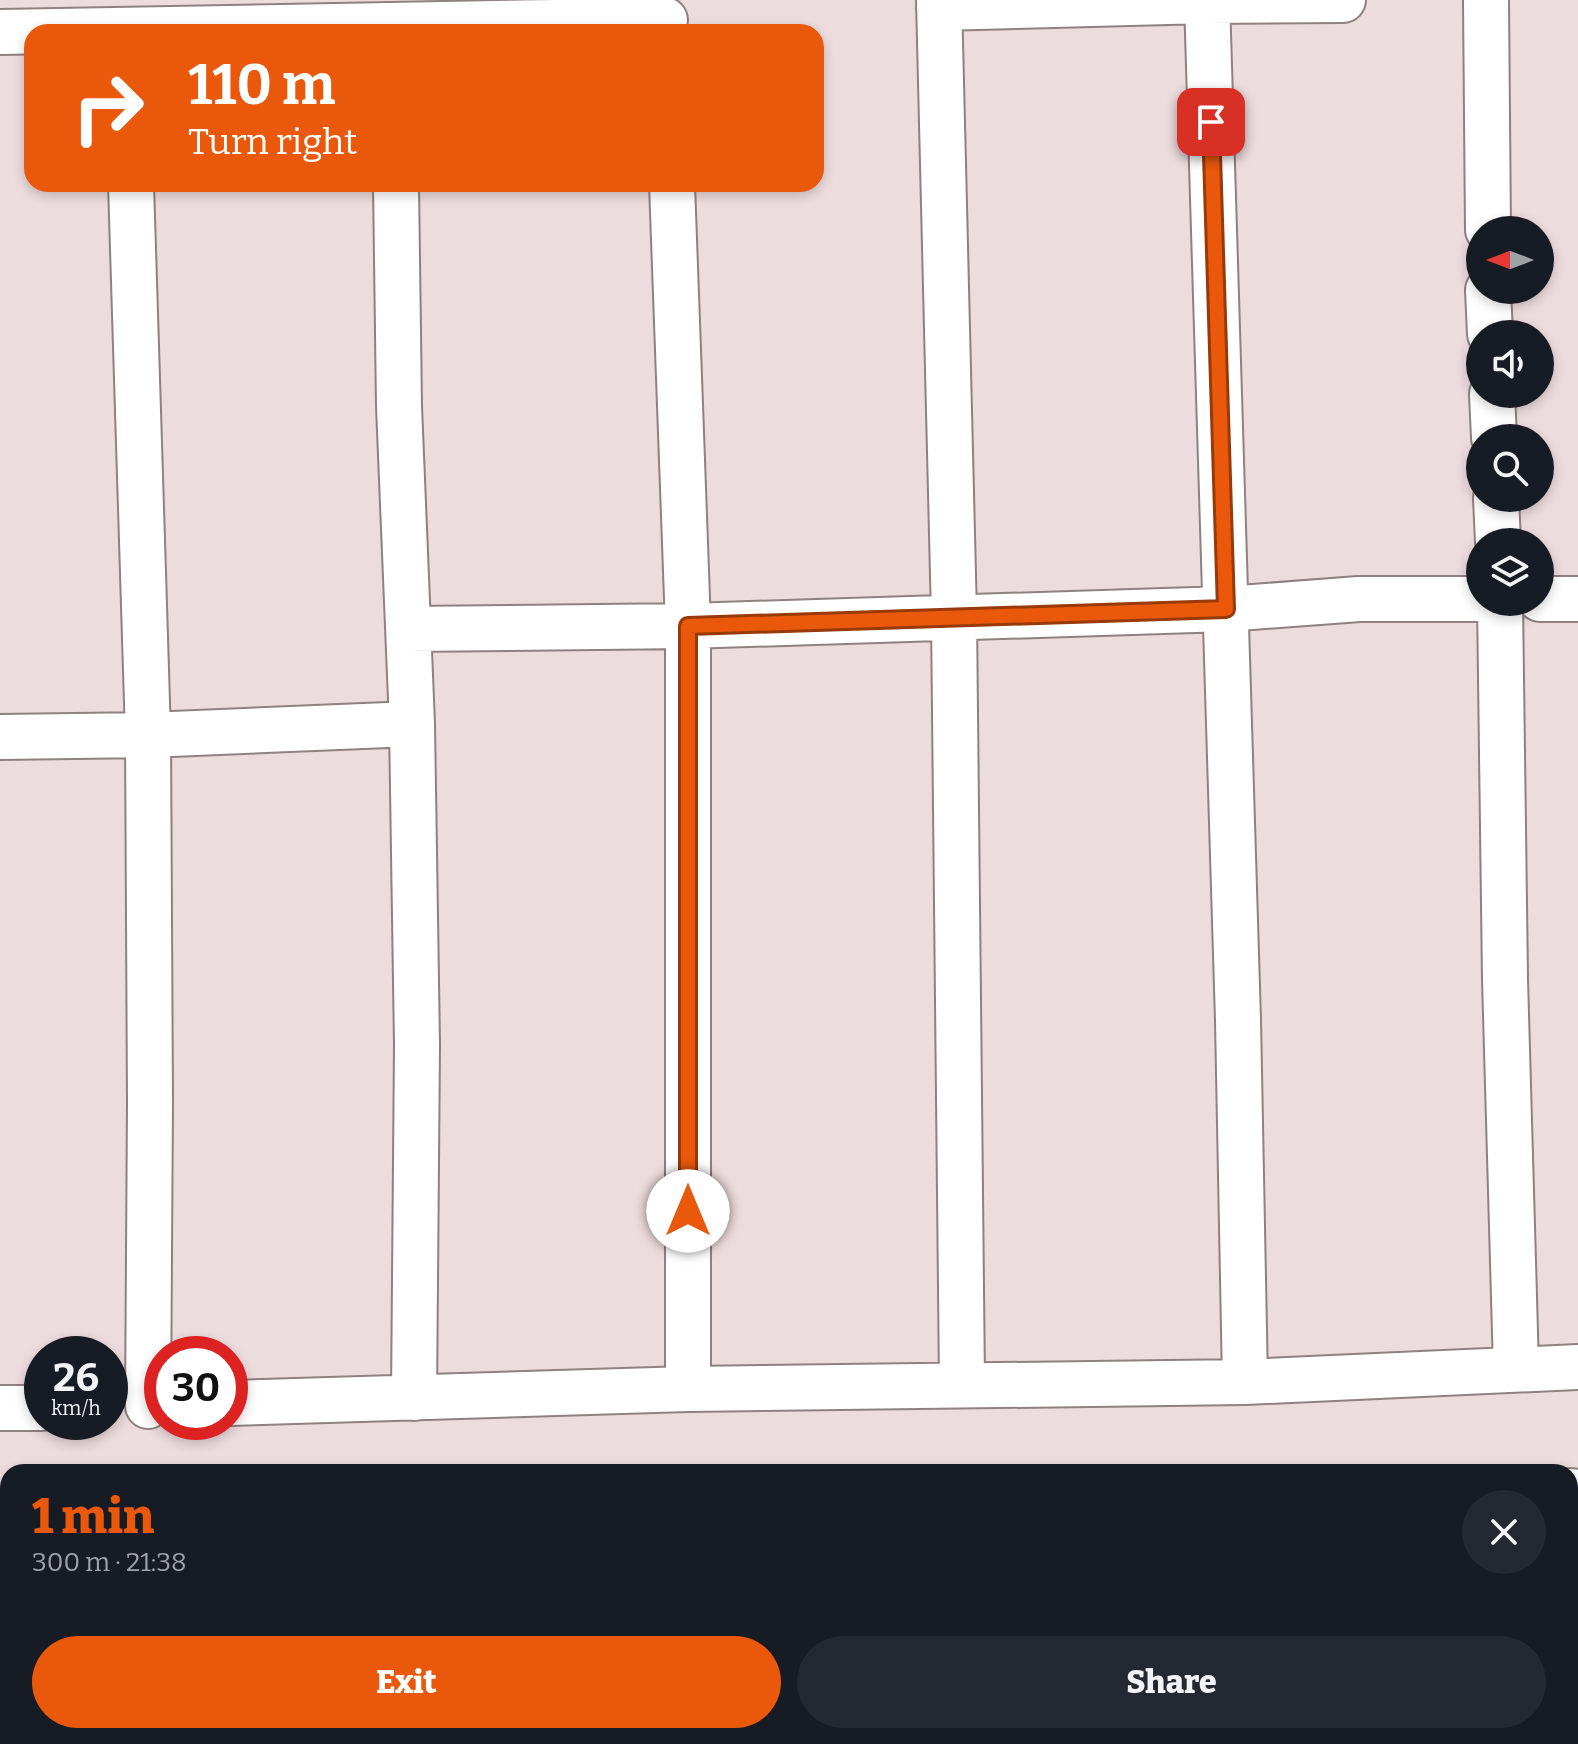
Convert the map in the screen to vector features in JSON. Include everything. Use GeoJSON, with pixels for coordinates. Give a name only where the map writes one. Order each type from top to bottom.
{"type":"FeatureCollection","features":[{"type":"Feature","properties":{"kind":"street"},"geometry":{"type":"LineString","coordinates":[[1207,0],[1238,1020],[1245,1382]]}},
{"type":"Feature","properties":{"kind":"street"},"geometry":{"type":"LineString","coordinates":[[962,1384],[954,616],[939,4],[1343,0]]}},
{"type":"Feature","properties":{"kind":"street"},"geometry":{"type":"LineString","coordinates":[[1486,0],[1488,216]]}},
{"type":"Feature","properties":{"kind":"street"},"geometry":{"type":"LineString","coordinates":[[92,24],[126,21],[532,21],[665,17]]}},
{"type":"Feature","properties":{"kind":"street"},"geometry":{"type":"LineString","coordinates":[[0,32],[24,30]]}},
{"type":"Feature","properties":{"kind":"street"},"geometry":{"type":"LineString","coordinates":[[131,192],[148,735],[150,1119],[140,1406]]}},
{"type":"Feature","properties":{"kind":"street"},"geometry":{"type":"LineString","coordinates":[[396,192],[399,406],[412,724],[417,1045],[414,1398]]}},
{"type":"Feature","properties":{"kind":"street"},"geometry":{"type":"LineString","coordinates":[[672,192],[688,626],[688,1389]]}},
{"type":"Feature","properties":{"kind":"street"},"geometry":{"type":"LineString","coordinates":[[409,629],[688,626],[1226,609],[1359,599],[1466,599]]}},
{"type":"Feature","properties":{"kind":"street"},"geometry":{"type":"LineString","coordinates":[[1554,599],[1578,599]]}},
{"type":"Feature","properties":{"kind":"street"},"geometry":{"type":"LineString","coordinates":[[1500,616],[1505,979],[1516,1368]]}},
{"type":"Feature","properties":{"kind":"street"},"geometry":{"type":"LineString","coordinates":[[0,737],[148,735],[412,724]]}},
{"type":"Feature","properties":{"kind":"street"},"geometry":{"type":"LineString","coordinates":[[248,1403],[688,1389],[1245,1382],[1578,1367]]}},
{"type":"Feature","properties":{"kind":"street"},"geometry":{"type":"LineString","coordinates":[[0,1408],[24,1408]]}},
{"type":"Feature","properties":{"kind":"route"},"geometry":{"type":"LineString","coordinates":[[688,1211],[688,626],[1226,609],[1211,122]]}}]}
